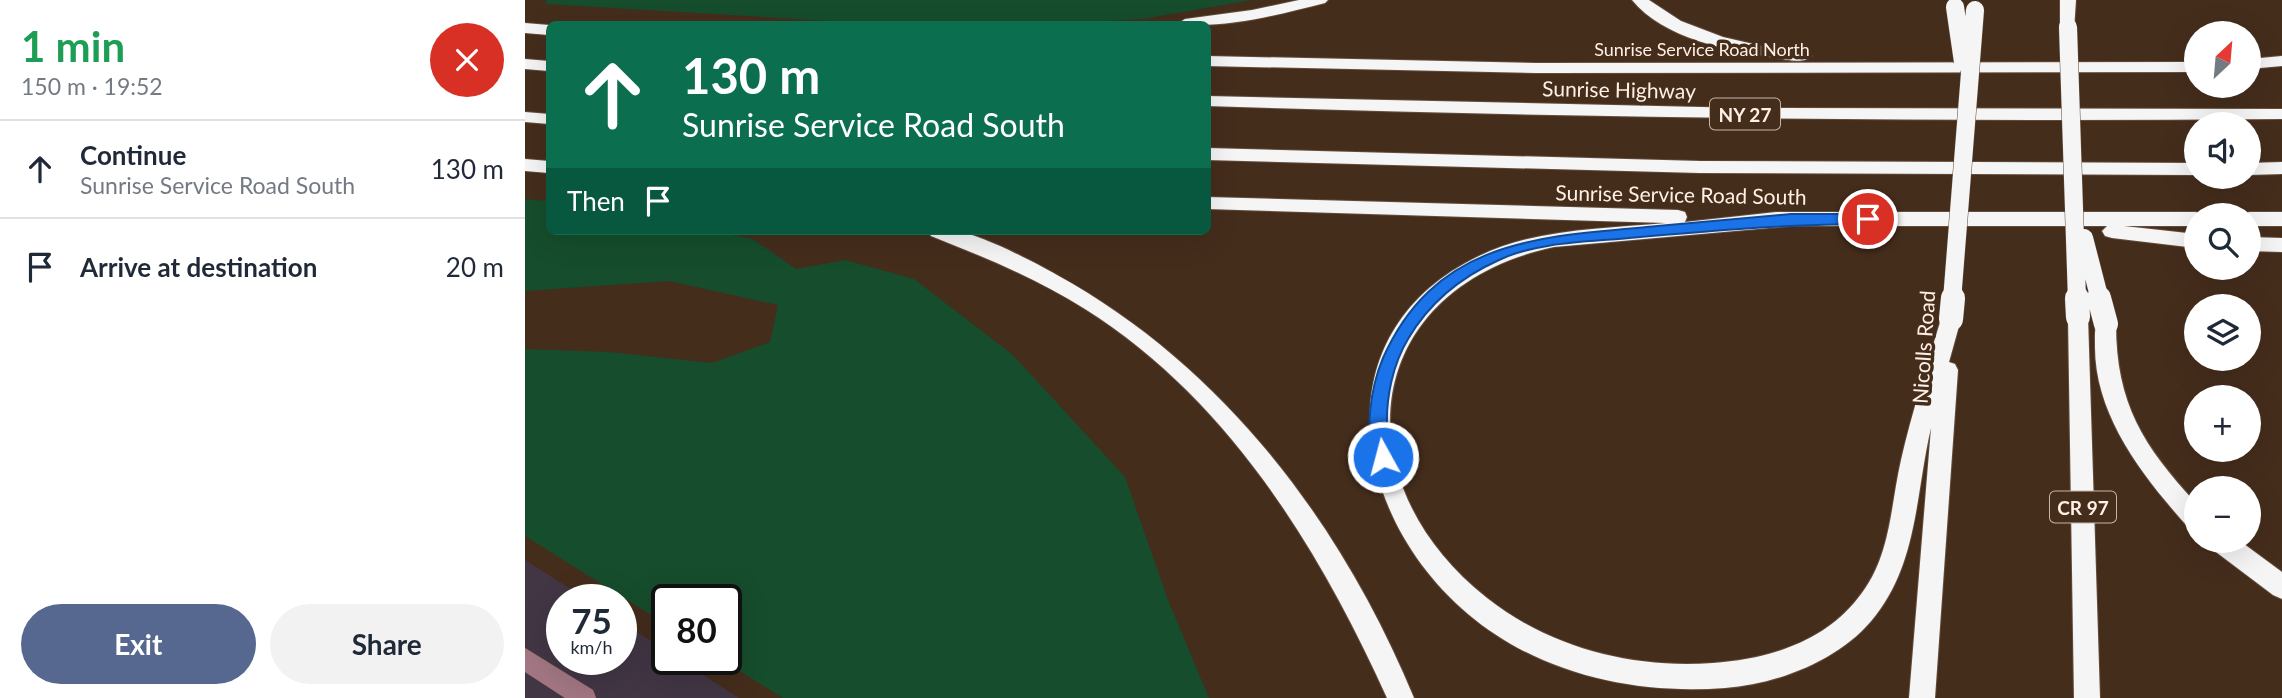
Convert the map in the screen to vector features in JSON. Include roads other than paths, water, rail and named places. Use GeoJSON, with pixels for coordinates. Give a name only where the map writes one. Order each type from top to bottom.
{"type":"FeatureCollection","features":[{"type":"Feature","properties":{"kind":"highway"},"geometry":{"type":"LineString","coordinates":[[1207,21],[1252,15],[1320,0]]}},
{"type":"Feature","properties":{"kind":"highway"},"geometry":{"type":"LineString","coordinates":[[1640,0],[1662,16],[1695,32],[1757,51],[1991,68]]}},
{"type":"Feature","properties":{"kind":"highway","name":"CR 97"},"geometry":{"type":"LineString","coordinates":[[2068,0],[2087,698]]}},
{"type":"Feature","properties":{"kind":"highway"},"geometry":{"type":"LineString","coordinates":[[1955,3],[1969,88]]}},
{"type":"Feature","properties":{"kind":"highway","name":"Nicolls Road"},"geometry":{"type":"LineString","coordinates":[[1922,698],[1976,5]]}},
{"type":"Feature","properties":{"kind":"highway"},"geometry":{"type":"LineString","coordinates":[[525,28],[546,30]]}},
{"type":"Feature","properties":{"kind":"highway","name":"Sunrise Service Road North"},"geometry":{"type":"LineString","coordinates":[[1211,61],[1536,68],[2184,67]]}},
{"type":"Feature","properties":{"kind":"highway"},"geometry":{"type":"LineString","coordinates":[[525,64],[546,66]]}},
{"type":"Feature","properties":{"kind":"highway"},"geometry":{"type":"LineString","coordinates":[[2261,65],[2282,64]]}},
{"type":"Feature","properties":{"kind":"highway","name":"Sunrise Highway"},"geometry":{"type":"LineString","coordinates":[[1211,101],[1677,113],[2054,116],[2282,114]]}},
{"type":"Feature","properties":{"kind":"highway"},"geometry":{"type":"LineString","coordinates":[[525,117],[546,119]]}},
{"type":"Feature","properties":{"kind":"highway"},"geometry":{"type":"LineString","coordinates":[[1211,154],[1700,167],[2184,169]]}},
{"type":"Feature","properties":{"kind":"highway"},"geometry":{"type":"LineString","coordinates":[[525,165],[546,167]]}},
{"type":"Feature","properties":{"kind":"highway"},"geometry":{"type":"LineString","coordinates":[[2261,169],[2282,169]]}},
{"type":"Feature","properties":{"kind":"highway","name":"Sunrise Service Road South"},"geometry":{"type":"LineString","coordinates":[[1211,203],[1791,219],[2184,219]]}},
{"type":"Feature","properties":{"kind":"highway"},"geometry":{"type":"LineString","coordinates":[[2075,205],[2106,324],[2108,377],[2122,414],[2148,463],[2184,505]]}},
{"type":"Feature","properties":{"kind":"highway"},"geometry":{"type":"LineString","coordinates":[[1791,219],[1554,240],[1525,246],[1495,255],[1466,270],[1440,288],[1418,312],[1400,338],[1388,366],[1380,397],[1379,426],[1383,457],[1406,523],[1428,557],[1455,587],[1488,616],[1530,643],[1569,661],[1620,674],[1683,680],[1727,677],[1768,669],[1809,653],[1841,632],[1865,610],[1896,557],[1912,462],[1951,319]]}},
{"type":"Feature","properties":{"kind":"highway"},"geometry":{"type":"LineString","coordinates":[[2261,219],[2282,219]]}},
{"type":"Feature","properties":{"kind":"highway"},"geometry":{"type":"LineString","coordinates":[[2023,220],[2184,240]]}},
{"type":"Feature","properties":{"kind":"highway"},"geometry":{"type":"LineString","coordinates":[[949,235],[1010,258],[1106,313],[1195,385],[1237,427],[1278,476],[1313,530],[1353,597],[1401,698]]}},
{"type":"Feature","properties":{"kind":"highway"},"geometry":{"type":"LineString","coordinates":[[2261,244],[2282,245]]}},
{"type":"Feature","properties":{"kind":"highway"},"geometry":{"type":"LineString","coordinates":[[2237,553],[2282,587]]}},
{"type":"Feature","properties":{"kind":"lane"},"geometry":{"type":"LineString","coordinates":[[525,659],[585,698]]}}]}
